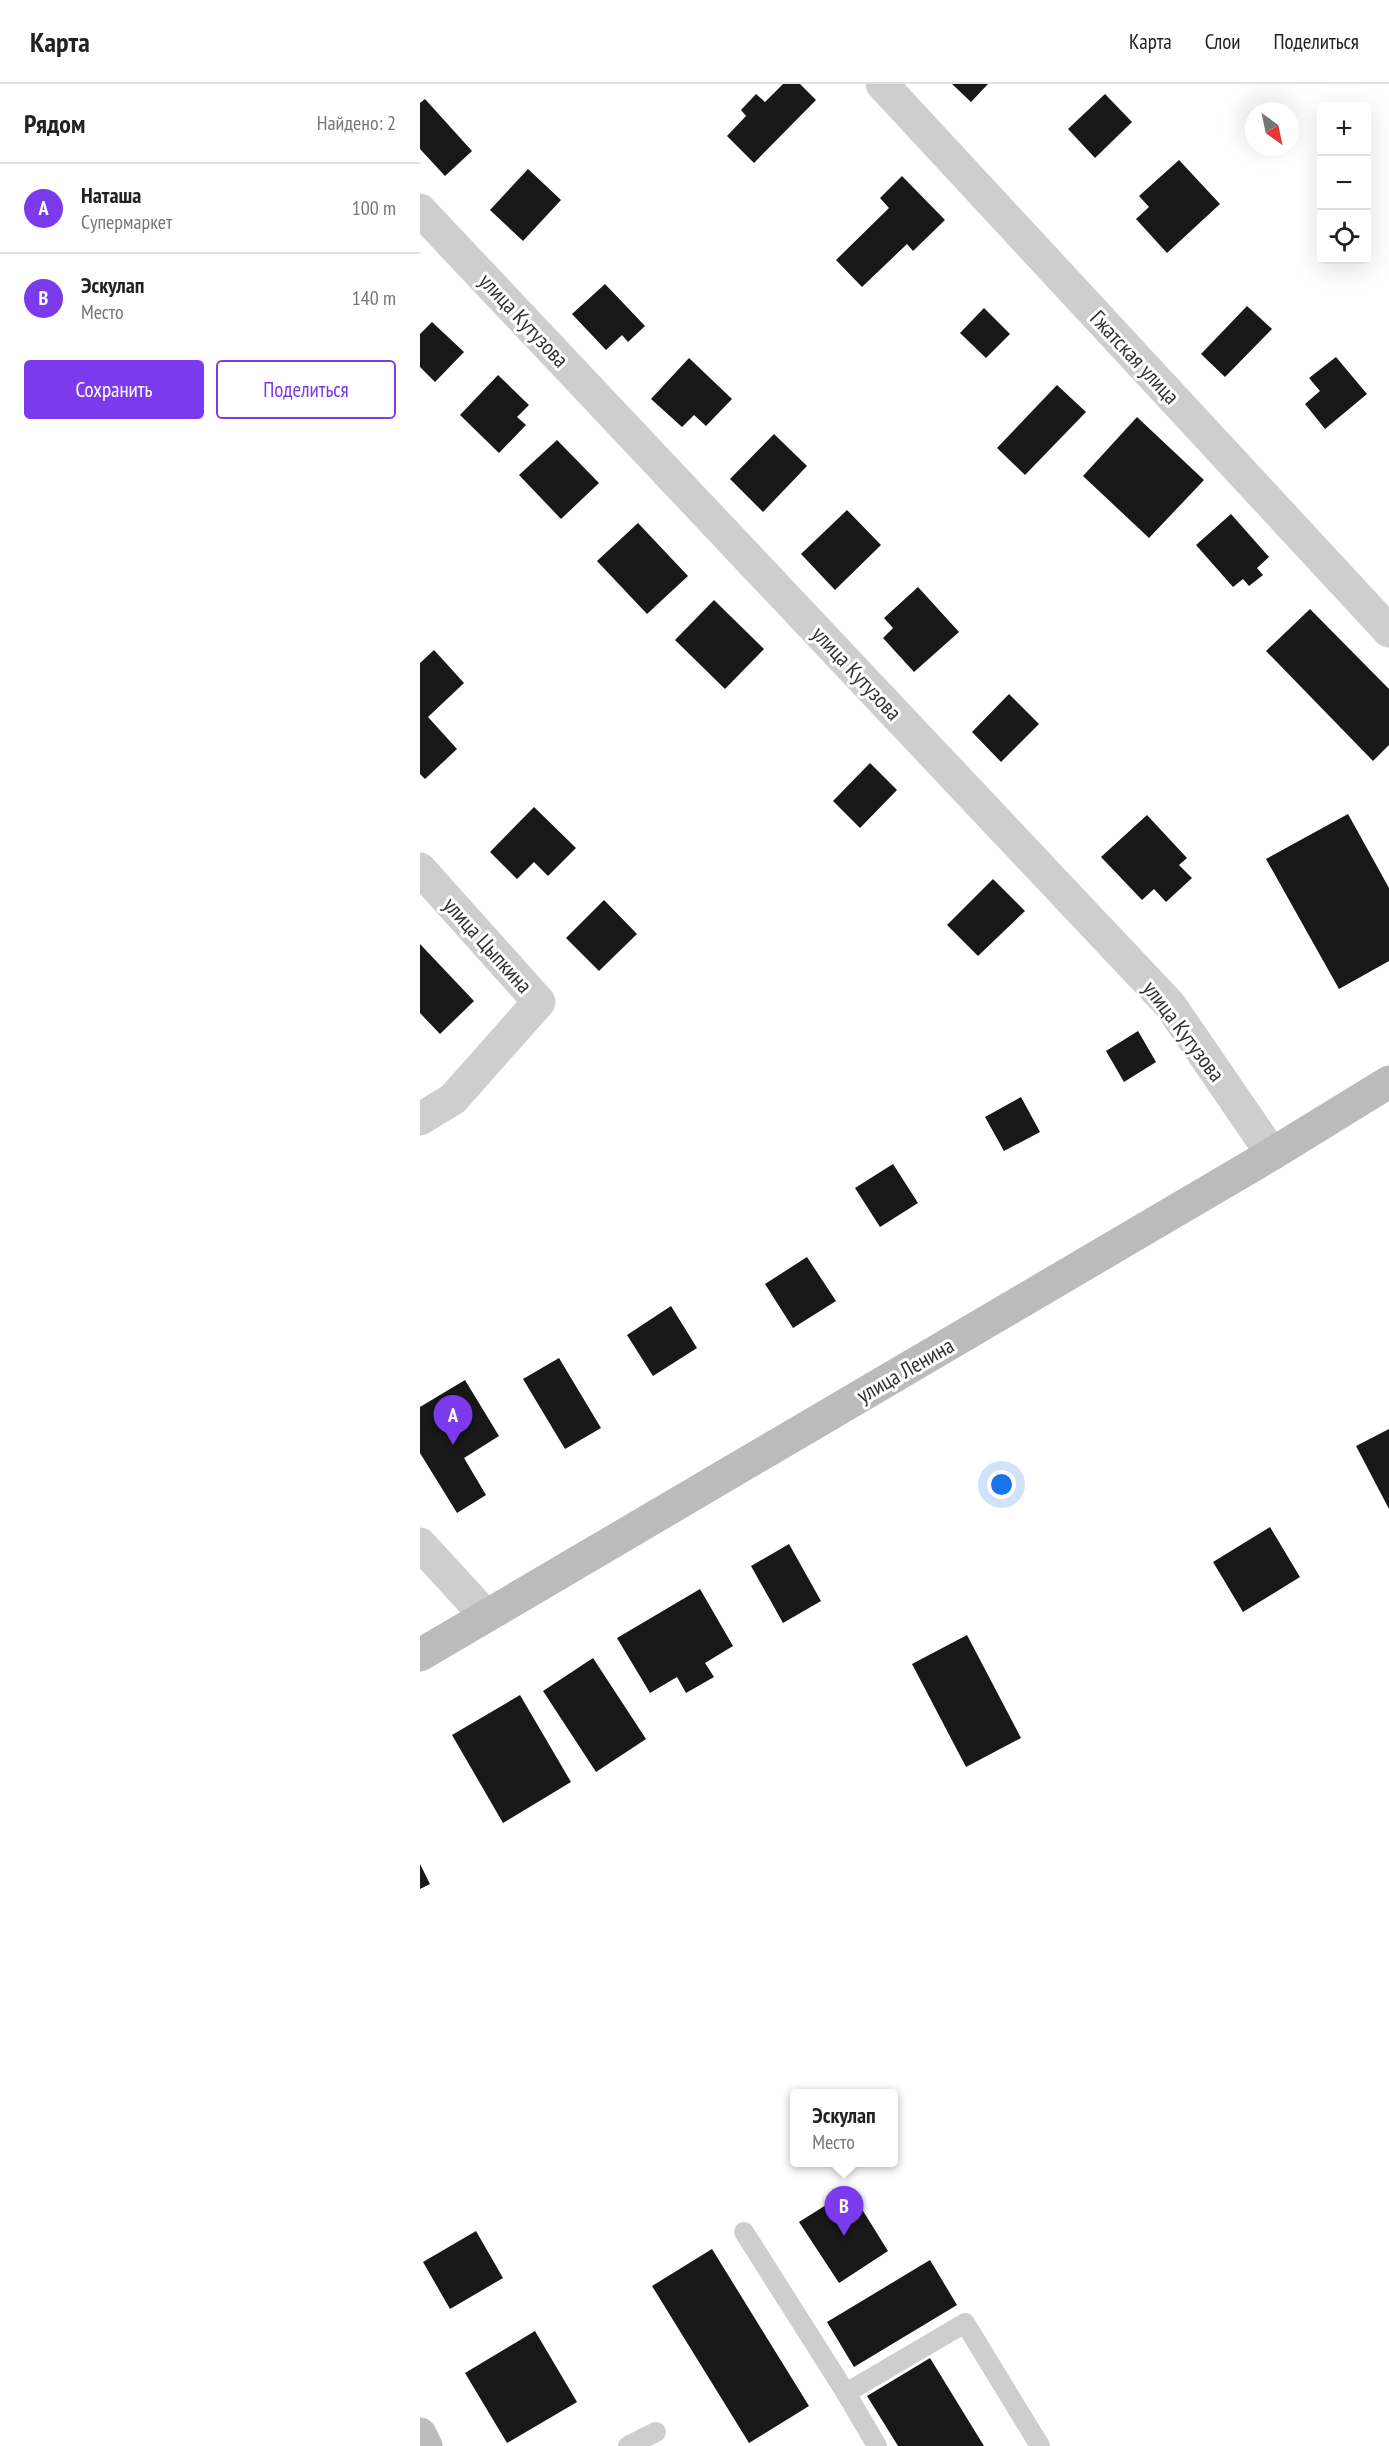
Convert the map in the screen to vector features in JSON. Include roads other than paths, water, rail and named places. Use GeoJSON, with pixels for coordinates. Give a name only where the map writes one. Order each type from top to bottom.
{"type":"FeatureCollection","features":[{"type":"Feature","properties":{"kind":"main road","name":"улица Ленина"},"geometry":{"type":"LineString","coordinates":[[420,1655],[1272,1154],[1389,1082]]}},
{"type":"Feature","properties":{"kind":"main road"},"geometry":{"type":"LineString","coordinates":[[420,2434],[426,2446]]}},
{"type":"Feature","properties":{"kind":"street","name":"Гжатская улица"},"geometry":{"type":"LineString","coordinates":[[882,84],[1389,631]]}},
{"type":"Feature","properties":{"kind":"street","name":"улица Кутузова"},"geometry":{"type":"LineString","coordinates":[[420,210],[1170,1005],[1272,1154]]}},
{"type":"Feature","properties":{"kind":"street","name":"улица Цыпкина"},"geometry":{"type":"LineString","coordinates":[[420,869],[539,1002],[453,1099],[420,1119]]}},
{"type":"Feature","properties":{"kind":"street"},"geometry":{"type":"LineString","coordinates":[[420,1544],[486,1616]]}},
{"type":"Feature","properties":{"kind":"lane"},"geometry":{"type":"LineString","coordinates":[[744,2232],[877,2446]]}},
{"type":"Feature","properties":{"kind":"lane"},"geometry":{"type":"LineString","coordinates":[[846,2393],[965,2323],[1040,2446]]}},
{"type":"Feature","properties":{"kind":"lane"},"geometry":{"type":"LineString","coordinates":[[628,2446],[656,2432]]}},
{"type":"Feature","properties":{"kind":"place","name":"Наташа"},"geometry":{"type":"Point","coordinates":[453,1445]}},
{"type":"Feature","properties":{"kind":"place","name":"Эскулап"},"geometry":{"type":"Point","coordinates":[844,2236]}}]}
